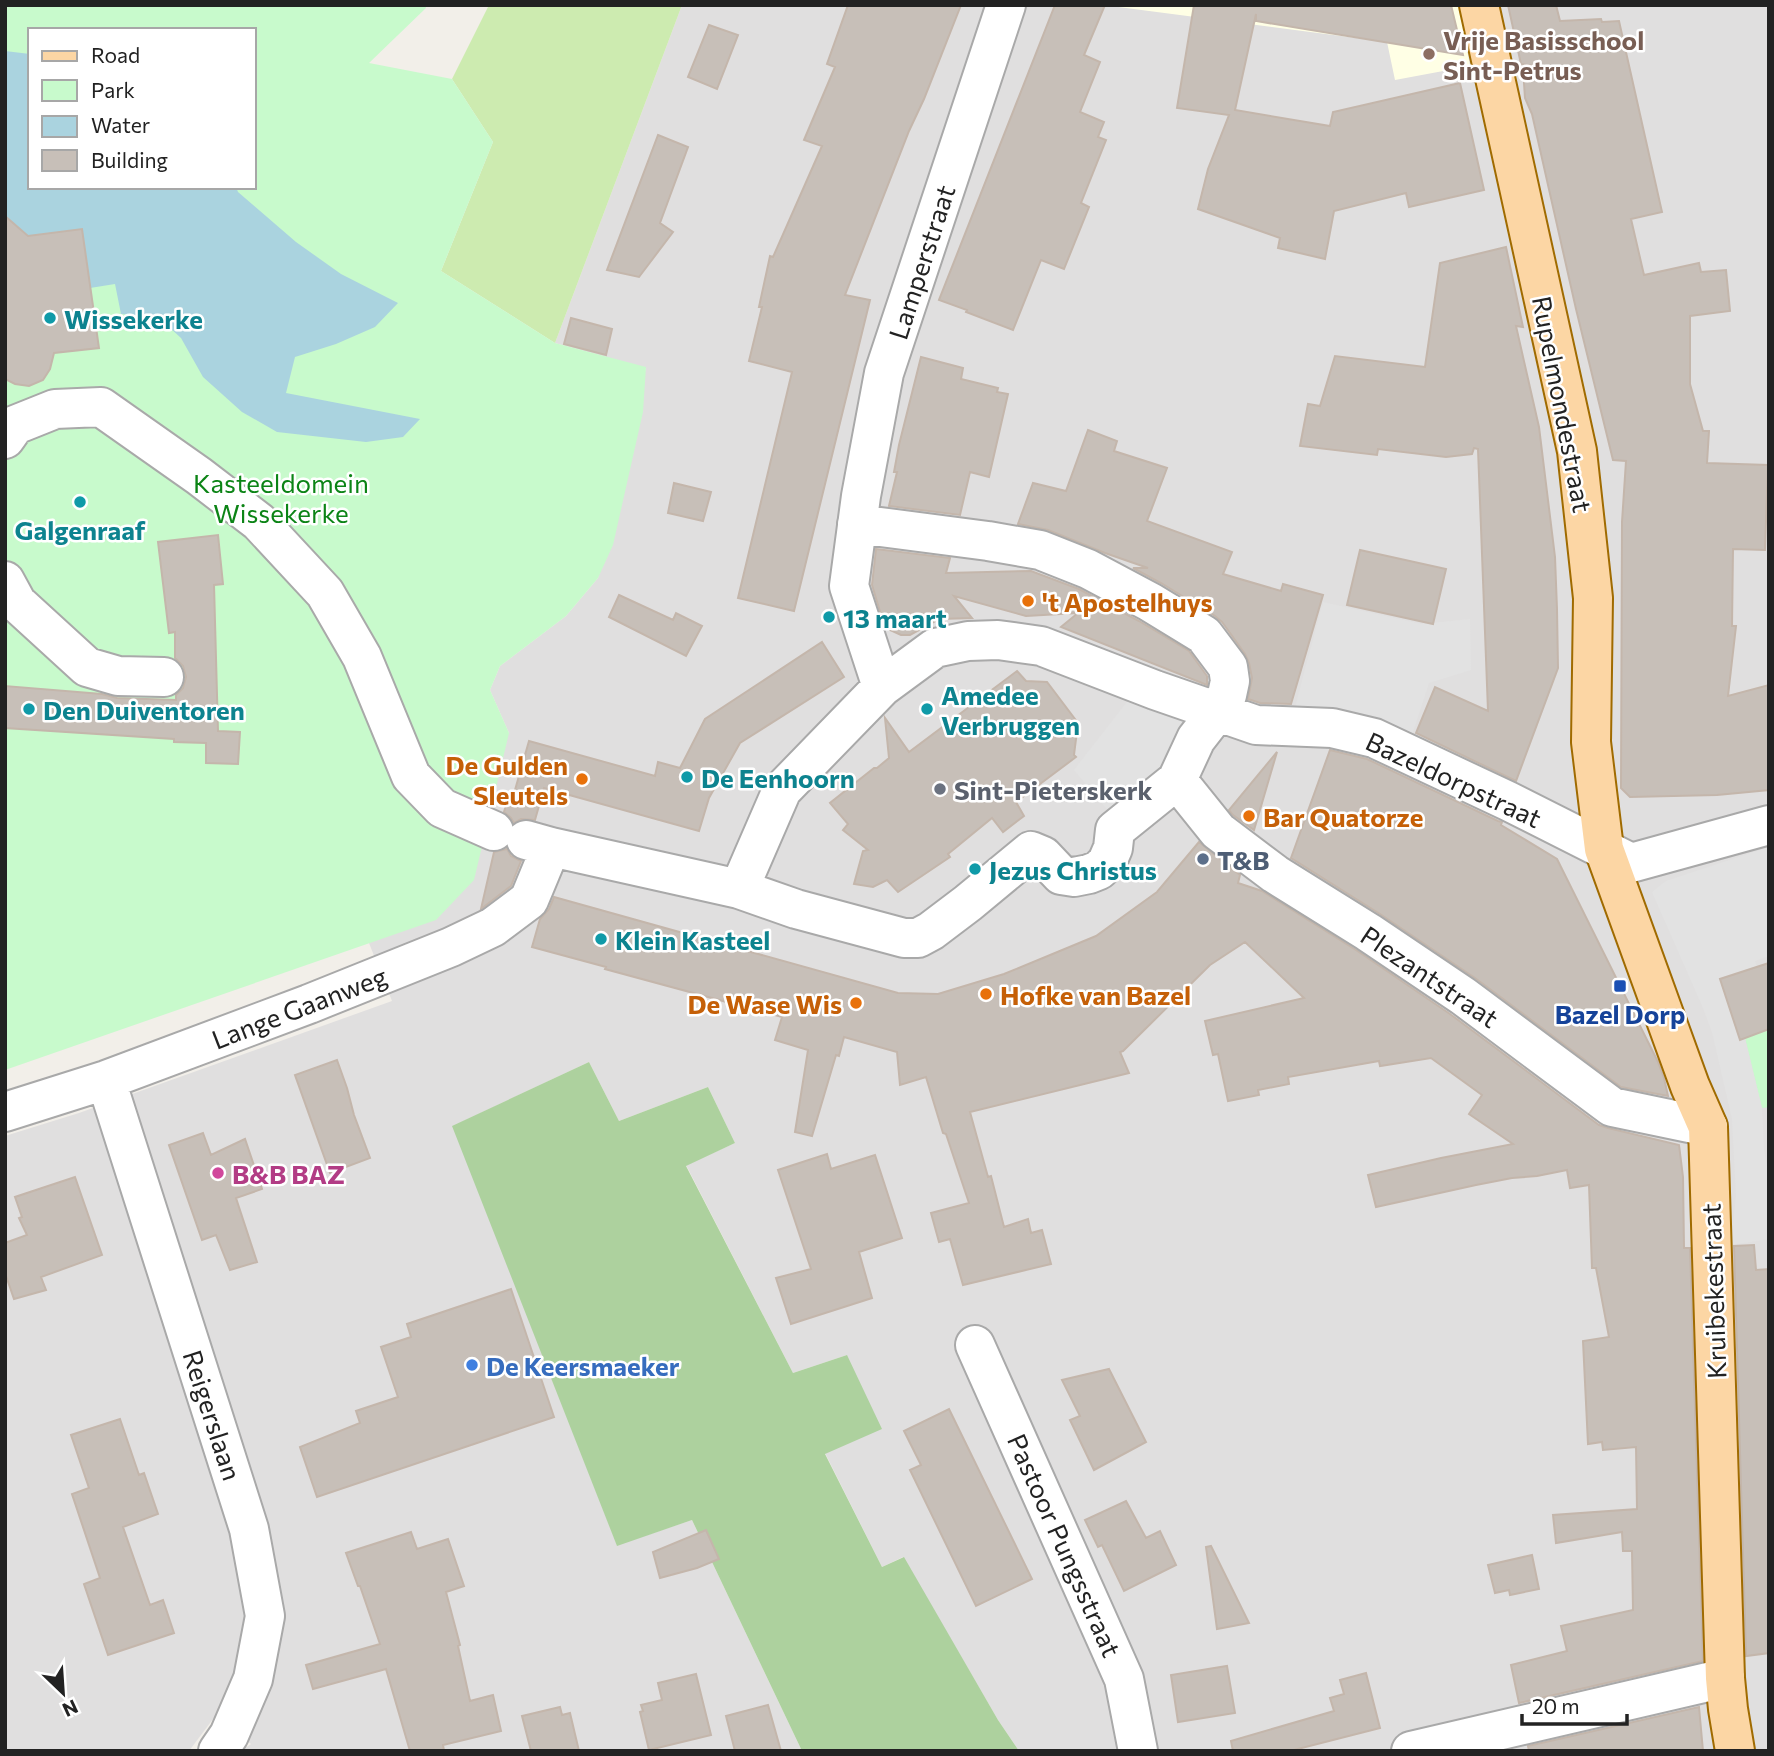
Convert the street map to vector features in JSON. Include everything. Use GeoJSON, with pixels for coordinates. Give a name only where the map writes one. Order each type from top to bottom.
{"type":"FeatureCollection","features":[{"type":"Feature","properties":{"kind":"main road","name":"Rupelmondestraat"},"geometry":{"type":"LineString","coordinates":[[1479,5],[1577,451],[1593,598],[1591,742],[1604,849]]}},
{"type":"Feature","properties":{"kind":"main road","name":"Kruibekestraat"},"geometry":{"type":"LineString","coordinates":[[1604,849],[1690,1086],[1708,1127],[1725,1678],[1735,1751]]}},
{"type":"Feature","properties":{"kind":"street","name":"Lamperstraat"},"geometry":{"type":"LineString","coordinates":[[882,687],[849,586],[857,524],[884,373],[1006,5]]}},
{"type":"Feature","properties":{"kind":"street"},"geometry":{"type":"LineString","coordinates":[[5,439],[15,425],[55,409],[101,407],[259,522],[325,593],[362,657],[411,776],[442,808],[524,839],[738,889],[796,909],[904,938],[918,937],[931,931],[1031,851],[1043,856],[1061,875],[1074,877],[1099,870],[1107,862],[1113,848],[1115,830],[1177,780],[1196,739],[1227,695],[1230,681],[1228,667],[1203,635],[1150,602],[1088,569],[1040,550],[857,524]]}},
{"type":"Feature","properties":{"kind":"street"},"geometry":{"type":"LineString","coordinates":[[5,581],[17,603],[87,667],[118,676],[164,677]]}},
{"type":"Feature","properties":{"kind":"street","name":"Bazeldorpstraat"},"geometry":{"type":"LineString","coordinates":[[738,889],[782,790],[882,687],[935,648],[968,641],[998,640],[1041,646],[1256,725],[1332,728],[1374,738],[1631,863],[1769,825]]}},
{"type":"Feature","properties":{"kind":"street","name":"Plezantstraat"},"geometry":{"type":"LineString","coordinates":[[1177,780],[1217,831],[1275,874],[1463,996],[1612,1107],[1708,1127]]}},
{"type":"Feature","properties":{"kind":"street","name":"Lange Gaanweg"},"geometry":{"type":"LineString","coordinates":[[5,1112],[106,1080],[309,1004],[451,947],[493,927],[529,900],[524,839]]}},
{"type":"Feature","properties":{"kind":"street","name":"Reigerslaan"},"geometry":{"type":"LineString","coordinates":[[106,1080],[249,1529],[265,1616],[253,1679],[229,1735],[218,1751]]}},
{"type":"Feature","properties":{"kind":"street","name":"Pastoor Pungsstraat"},"geometry":{"type":"LineString","coordinates":[[975,1345],[1124,1679],[1138,1751]]}},
{"type":"Feature","properties":{"kind":"street"},"geometry":{"type":"LineString","coordinates":[[1411,1751],[1725,1678]]}},
{"type":"Feature","properties":{"kind":"shaded area"},"geometry":{"type":"Polygon","coordinates":[[[682,5],[1769,5],[1769,1751],[1019,1751],[998,1720],[903,1557],[882,1567],[825,1453],[847,1355],[793,1373],[686,1165],[735,1143],[708,1087],[619,1121],[589,1062],[453,1126],[617,1545],[692,1520],[802,1751],[241,1751],[251,1744],[216,1715],[189,1751],[5,1751],[5,1136],[79,1113],[392,1001],[369,943],[509,733],[490,690],[500,666],[566,616],[598,578],[646,368],[555,343],[682,5]]]}},
{"type":"Feature","properties":{"kind":"shaded area","name":"Vrije Basisschool Sint-Petrus"},"geometry":{"type":"Polygon","coordinates":[[[1103,5],[1459,5],[1470,66],[1395,80],[1387,42],[1103,5]]]}},
{"type":"Feature","properties":{"kind":"shaded area"},"geometry":{"type":"Polygon","coordinates":[[[1323,602],[1422,624],[1470,619],[1471,670],[1429,683],[1412,735],[1294,711],[1323,602]]]}},
{"type":"Feature","properties":{"kind":"shaded area"},"geometry":{"type":"Polygon","coordinates":[[[1130,698],[1192,722],[1142,792],[1110,813],[1074,770],[1130,698]]]}},
{"type":"Feature","properties":{"kind":"shaded area"},"geometry":{"type":"Polygon","coordinates":[[[1769,847],[1769,932],[1766,934],[1769,956],[1755,961],[1757,967],[1720,980],[1739,1039],[1745,1038],[1762,1108],[1769,1179],[1769,1239],[1731,1245],[1736,1195],[1732,1119],[1712,1032],[1652,892],[1666,881],[1769,847]]]}},
{"type":"Feature","properties":{"kind":"green space","name":"Kasteeldomein Wissekerke"},"geometry":{"type":"Polygon","coordinates":[[[5,5],[425,5],[426,8],[369,63],[452,79],[493,142],[441,271],[555,343],[646,367],[643,412],[613,545],[598,578],[566,616],[500,666],[490,690],[509,733],[474,880],[436,920],[5,1070],[5,5]]]}},
{"type":"Feature","properties":{"kind":"green space"},"geometry":{"type":"Polygon","coordinates":[[[489,5],[682,5],[555,343],[441,271],[493,142],[452,79],[489,5]]]}},
{"type":"Feature","properties":{"kind":"green space"},"geometry":{"type":"Polygon","coordinates":[[[1769,1029],[1769,1107],[1762,1108],[1745,1038],[1769,1029]]]}},
{"type":"Feature","properties":{"kind":"green space"},"geometry":{"type":"Polygon","coordinates":[[[589,1062],[619,1121],[708,1087],[735,1143],[686,1166],[793,1373],[847,1355],[882,1429],[825,1454],[882,1567],[904,1557],[998,1720],[1019,1751],[802,1751],[692,1520],[617,1546],[452,1126],[589,1062]]]}},
{"type":"Feature","properties":{"kind":"water"},"geometry":{"type":"Polygon","coordinates":[[[5,51],[28,54],[28,189],[237,189],[296,242],[341,274],[398,303],[375,327],[336,344],[295,357],[286,393],[420,419],[403,437],[366,442],[277,432],[242,412],[203,377],[181,338],[158,317],[121,314],[115,284],[90,288],[82,230],[30,236],[30,240],[5,224],[5,51]]]}},
{"type":"Feature","properties":{"kind":"building"},"geometry":{"type":"Polygon","coordinates":[[[848,5],[961,5],[845,295],[870,300],[794,611],[738,598],[792,372],[749,361],[762,307],[759,307],[770,256],[773,257],[822,146],[804,140],[835,67],[827,64],[848,5]]]}},
{"type":"Feature","properties":{"kind":"building"},"geometry":{"type":"Polygon","coordinates":[[[1055,5],[1105,5],[1084,55],[1100,62],[1080,112],[1104,122],[1098,137],[1106,140],[1081,203],[1089,207],[1064,269],[1041,260],[1013,330],[939,300],[1055,5]]]}},
{"type":"Feature","properties":{"kind":"building"},"geometry":{"type":"Polygon","coordinates":[[[1194,5],[1451,5],[1463,55],[1256,21],[1256,14],[1235,110],[1330,126],[1333,112],[1460,83],[1484,190],[1409,207],[1406,193],[1334,211],[1325,259],[1278,248],[1280,238],[1198,209],[1208,169],[1229,115],[1177,108],[1194,5]]]}},
{"type":"Feature","properties":{"kind":"building"},"geometry":{"type":"Polygon","coordinates":[[[1508,5],[1556,5],[1560,21],[1619,21],[1662,212],[1631,219],[1644,275],[1699,263],[1701,272],[1726,270],[1730,311],[1690,316],[1690,384],[1703,431],[1709,431],[1707,463],[1768,465],[1765,550],[1733,549],[1732,626],[1736,626],[1728,696],[1769,685],[1769,790],[1717,795],[1630,797],[1621,788],[1622,522],[1626,461],[1613,460],[1532,114],[1525,98],[1523,68],[1534,66],[1521,64],[1508,5]]]}},
{"type":"Feature","properties":{"kind":"building"},"geometry":{"type":"Polygon","coordinates":[[[709,25],[738,35],[717,89],[688,77],[709,25]]]}},
{"type":"Feature","properties":{"kind":"building"},"geometry":{"type":"Polygon","coordinates":[[[658,135],[688,147],[660,223],[673,232],[639,277],[607,270],[658,135]]]}},
{"type":"Feature","properties":{"kind":"building","name":"Wissekerke"},"geometry":{"type":"Polygon","coordinates":[[[5,216],[28,236],[82,229],[99,348],[54,353],[50,369],[43,380],[29,386],[5,379],[5,216]]]}},
{"type":"Feature","properties":{"kind":"building"},"geometry":{"type":"Polygon","coordinates":[[[1506,247],[1523,327],[1516,326],[1539,427],[1555,557],[1557,609],[1558,668],[1516,781],[1416,733],[1435,687],[1488,711],[1478,449],[1474,448],[1472,454],[1446,457],[1378,449],[1377,455],[1300,446],[1308,404],[1320,406],[1335,356],[1425,367],[1440,263],[1506,247]]]}},
{"type":"Feature","properties":{"kind":"building"},"geometry":{"type":"Polygon","coordinates":[[[571,318],[612,329],[606,355],[564,344],[571,318]]]}},
{"type":"Feature","properties":{"kind":"building"},"geometry":{"type":"Polygon","coordinates":[[[921,357],[963,368],[961,379],[998,388],[997,392],[1008,394],[989,477],[970,472],[960,515],[889,506],[897,472],[894,472],[899,445],[921,357]]]}},
{"type":"Feature","properties":{"kind":"building"},"geometry":{"type":"Polygon","coordinates":[[[1088,430],[1117,441],[1114,451],[1167,468],[1147,521],[1232,552],[1223,574],[1281,591],[1283,584],[1323,595],[1291,704],[1260,703],[1248,699],[1252,678],[1249,663],[1222,622],[1133,568],[1148,568],[1048,530],[1018,524],[1033,483],[1066,491],[1088,430]]]}},
{"type":"Feature","properties":{"kind":"building"},"geometry":{"type":"Polygon","coordinates":[[[674,483],[711,492],[703,521],[668,513],[674,483]]]}},
{"type":"Feature","properties":{"kind":"building"},"geometry":{"type":"Polygon","coordinates":[[[218,535],[223,584],[214,585],[218,731],[240,732],[238,764],[206,763],[206,743],[5,728],[5,686],[102,694],[117,698],[176,700],[186,677],[183,666],[175,658],[175,632],[169,633],[158,542],[218,535]]]}},
{"type":"Feature","properties":{"kind":"building"},"geometry":{"type":"Polygon","coordinates":[[[876,549],[950,558],[946,573],[1031,571],[1079,589],[1189,651],[1207,676],[1207,685],[1061,627],[1078,613],[1026,616],[954,596],[972,618],[939,619],[910,635],[901,635],[890,630],[881,615],[872,585],[876,549]]]}},
{"type":"Feature","properties":{"kind":"building"},"geometry":{"type":"Polygon","coordinates":[[[1360,550],[1446,569],[1433,624],[1347,605],[1360,550]]]}},
{"type":"Feature","properties":{"kind":"building"},"geometry":{"type":"Polygon","coordinates":[[[619,595],[673,620],[676,613],[702,626],[686,656],[609,617],[619,595]]]}},
{"type":"Feature","properties":{"kind":"building"},"geometry":{"type":"Polygon","coordinates":[[[822,642],[844,677],[740,743],[709,798],[699,831],[544,788],[535,820],[521,819],[514,823],[504,812],[509,796],[513,797],[529,741],[655,776],[658,762],[680,768],[705,719],[822,642]]]}},
{"type":"Feature","properties":{"kind":"building","name":"Sint-Pieterskerk"},"geometry":{"type":"Polygon","coordinates":[[[1017,671],[1026,681],[1047,682],[1078,723],[1074,755],[1076,757],[1016,802],[1024,816],[1003,832],[992,818],[948,854],[950,857],[898,892],[887,880],[873,887],[854,884],[863,851],[868,850],[843,830],[848,824],[830,803],[889,758],[885,718],[909,752],[1017,671]]]}},
{"type":"Feature","properties":{"kind":"building"},"geometry":{"type":"Polygon","coordinates":[[[1330,750],[1367,759],[1502,822],[1501,825],[1557,859],[1658,1062],[1668,1096],[1621,1087],[1475,978],[1291,858],[1330,750]]]}},
{"type":"Feature","properties":{"kind":"building"},"geometry":{"type":"Polygon","coordinates":[[[1277,752],[1254,830],[1229,810],[1277,752]]]}},
{"type":"Feature","properties":{"kind":"building"},"geometry":{"type":"Polygon","coordinates":[[[1199,842],[1240,875],[1238,883],[1262,891],[1356,950],[1450,1014],[1599,1125],[1679,1145],[1683,1177],[1684,1248],[1690,1248],[1703,1661],[1519,1703],[1511,1665],[1567,1651],[1561,1626],[1633,1610],[1632,1551],[1623,1551],[1622,1532],[1556,1543],[1553,1515],[1637,1509],[1636,1447],[1603,1450],[1602,1442],[1588,1444],[1583,1341],[1609,1337],[1596,1268],[1592,1268],[1589,1185],[1570,1188],[1567,1170],[1512,1178],[1376,1207],[1368,1175],[1513,1144],[1469,1114],[1482,1095],[1431,1058],[1380,1066],[1379,1061],[1288,1077],[1289,1084],[1258,1090],[1259,1095],[1228,1101],[1218,1054],[1213,1055],[1205,1021],[1304,998],[1245,942],[1210,965],[1120,1052],[1129,1073],[970,1112],[1004,1227],[1028,1219],[1031,1233],[1042,1230],[1051,1264],[963,1285],[950,1239],[939,1242],[931,1213],[969,1203],[926,1077],[900,1085],[897,1052],[844,1037],[812,1136],[795,1132],[808,1050],[775,1040],[782,1017],[532,947],[540,919],[549,909],[554,897],[898,993],[938,994],[1004,974],[1096,936],[1157,892],[1199,842]]]}},
{"type":"Feature","properties":{"kind":"building"},"geometry":{"type":"Polygon","coordinates":[[[507,849],[511,856],[521,861],[511,886],[481,909],[494,852],[507,849]]]}},
{"type":"Feature","properties":{"kind":"building"},"geometry":{"type":"Polygon","coordinates":[[[1769,963],[1769,1029],[1740,1040],[1720,979],[1769,963]]]}},
{"type":"Feature","properties":{"kind":"building"},"geometry":{"type":"Polygon","coordinates":[[[337,1060],[370,1158],[330,1173],[295,1075],[337,1060]]]}},
{"type":"Feature","properties":{"kind":"building","name":"B&B BAZ"},"geometry":{"type":"Polygon","coordinates":[[[203,1133],[211,1155],[245,1139],[262,1189],[236,1198],[257,1262],[230,1270],[216,1235],[202,1240],[169,1145],[203,1133]]]}},
{"type":"Feature","properties":{"kind":"building"},"geometry":{"type":"Polygon","coordinates":[[[827,1154],[831,1169],[875,1155],[902,1238],[859,1252],[872,1298],[791,1324],[776,1278],[811,1269],[778,1170],[827,1154]]]}},
{"type":"Feature","properties":{"kind":"building"},"geometry":{"type":"Polygon","coordinates":[[[75,1177],[102,1255],[41,1277],[46,1290],[14,1299],[5,1273],[5,1243],[27,1235],[19,1218],[22,1217],[15,1197],[75,1177]]]}},
{"type":"Feature","properties":{"kind":"building"},"geometry":{"type":"Polygon","coordinates":[[[1754,1245],[1756,1270],[1769,1269],[1769,1653],[1746,1656],[1734,1246],[1754,1245]]]}},
{"type":"Feature","properties":{"kind":"building"},"geometry":{"type":"Polygon","coordinates":[[[511,1289],[554,1417],[317,1497],[300,1447],[360,1423],[356,1411],[398,1397],[381,1347],[411,1337],[407,1324],[511,1289]]]}},
{"type":"Feature","properties":{"kind":"building"},"geometry":{"type":"Polygon","coordinates":[[[1109,1369],[1146,1442],[1094,1470],[1070,1420],[1080,1416],[1062,1380],[1109,1369]]]}},
{"type":"Feature","properties":{"kind":"building"},"geometry":{"type":"Polygon","coordinates":[[[949,1409],[1032,1579],[976,1606],[910,1470],[921,1465],[904,1431],[949,1409]]]}},
{"type":"Feature","properties":{"kind":"building"},"geometry":{"type":"Polygon","coordinates":[[[120,1419],[139,1475],[144,1473],[158,1514],[123,1527],[150,1605],[163,1600],[174,1633],[108,1655],[84,1584],[100,1578],[72,1494],[89,1488],[71,1435],[120,1419]]]}},
{"type":"Feature","properties":{"kind":"building"},"geometry":{"type":"Polygon","coordinates":[[[1126,1501],[1146,1538],[1160,1531],[1176,1565],[1124,1591],[1102,1545],[1098,1547],[1085,1520],[1126,1501]]]}},
{"type":"Feature","properties":{"kind":"building"},"geometry":{"type":"Polygon","coordinates":[[[706,1530],[719,1559],[660,1578],[653,1552],[706,1530]]]}},
{"type":"Feature","properties":{"kind":"building"},"geometry":{"type":"Polygon","coordinates":[[[411,1532],[417,1549],[448,1539],[464,1586],[446,1592],[460,1645],[458,1646],[470,1701],[493,1695],[501,1731],[443,1745],[444,1751],[410,1751],[386,1669],[313,1689],[306,1665],[380,1644],[346,1553],[411,1532]]]}},
{"type":"Feature","properties":{"kind":"building"},"geometry":{"type":"Polygon","coordinates":[[[1211,1546],[1249,1623],[1217,1629],[1206,1547],[1211,1546]]]}},
{"type":"Feature","properties":{"kind":"building"},"geometry":{"type":"Polygon","coordinates":[[[1532,1555],[1539,1589],[1510,1595],[1509,1590],[1495,1593],[1488,1565],[1532,1555]]]}},
{"type":"Feature","properties":{"kind":"building"},"geometry":{"type":"Polygon","coordinates":[[[1227,1666],[1235,1713],[1178,1722],[1171,1675],[1227,1666]]]}},
{"type":"Feature","properties":{"kind":"building"},"geometry":{"type":"Polygon","coordinates":[[[1366,1673],[1380,1728],[1290,1751],[1233,1751],[1231,1741],[1334,1711],[1330,1698],[1344,1694],[1340,1680],[1366,1673]]]}},
{"type":"Feature","properties":{"kind":"building"},"geometry":{"type":"Polygon","coordinates":[[[696,1674],[711,1735],[649,1750],[640,1712],[643,1711],[641,1705],[662,1700],[658,1683],[696,1674]]]}},
{"type":"Feature","properties":{"kind":"building"},"geometry":{"type":"Polygon","coordinates":[[[768,1705],[781,1751],[735,1751],[726,1716],[768,1705]]]}},
{"type":"Feature","properties":{"kind":"building"},"geometry":{"type":"Polygon","coordinates":[[[560,1707],[562,1715],[570,1713],[579,1751],[531,1751],[522,1716],[560,1707]]]}},
{"type":"Feature","properties":{"kind":"building"},"geometry":{"type":"Polygon","coordinates":[[[1699,1707],[1703,1751],[1529,1751],[1528,1746],[1699,1707]]]}},
{"type":"Feature","properties":{"kind":"place","name":"Vrije Basisschool Sint-Petrus"},"geometry":{"type":"Point","coordinates":[1429,54]}},
{"type":"Feature","properties":{"kind":"place","name":"Wissekerke"},"geometry":{"type":"Point","coordinates":[50,318]}},
{"type":"Feature","properties":{"kind":"place","name":"Galgenraaf"},"geometry":{"type":"Point","coordinates":[80,502]}},
{"type":"Feature","properties":{"kind":"place","name":"'t Apostelhuys"},"geometry":{"type":"Point","coordinates":[1028,601]}},
{"type":"Feature","properties":{"kind":"place","name":"13 maart"},"geometry":{"type":"Point","coordinates":[829,617]}},
{"type":"Feature","properties":{"kind":"place","name":"Den Duiventoren"},"geometry":{"type":"Point","coordinates":[29,709]}},
{"type":"Feature","properties":{"kind":"place","name":"Amedee Verbruggen"},"geometry":{"type":"Point","coordinates":[927,709]}},
{"type":"Feature","properties":{"kind":"place","name":"De Eenhoorn"},"geometry":{"type":"Point","coordinates":[687,777]}},
{"type":"Feature","properties":{"kind":"place","name":"De Gulden Sleutels"},"geometry":{"type":"Point","coordinates":[582,779]}},
{"type":"Feature","properties":{"kind":"place","name":"Sint-Pieterskerk"},"geometry":{"type":"Point","coordinates":[940,789]}},
{"type":"Feature","properties":{"kind":"place","name":"Bar Quatorze"},"geometry":{"type":"Point","coordinates":[1249,816]}},
{"type":"Feature","properties":{"kind":"place","name":"T&B"},"geometry":{"type":"Point","coordinates":[1203,859]}},
{"type":"Feature","properties":{"kind":"place","name":"Jezus Christus"},"geometry":{"type":"Point","coordinates":[975,869]}},
{"type":"Feature","properties":{"kind":"place","name":"Klein Kasteel"},"geometry":{"type":"Point","coordinates":[601,939]}},
{"type":"Feature","properties":{"kind":"place","name":"Bazel Dorp"},"geometry":{"type":"Point","coordinates":[1620,986]}},
{"type":"Feature","properties":{"kind":"place","name":"Hofke van Bazel"},"geometry":{"type":"Point","coordinates":[986,994]}},
{"type":"Feature","properties":{"kind":"place","name":"De Wase Wis"},"geometry":{"type":"Point","coordinates":[856,1003]}},
{"type":"Feature","properties":{"kind":"place","name":"B&B BAZ"},"geometry":{"type":"Point","coordinates":[218,1173]}},
{"type":"Feature","properties":{"kind":"place","name":"De Keersmaeker"},"geometry":{"type":"Point","coordinates":[472,1365]}}]}
